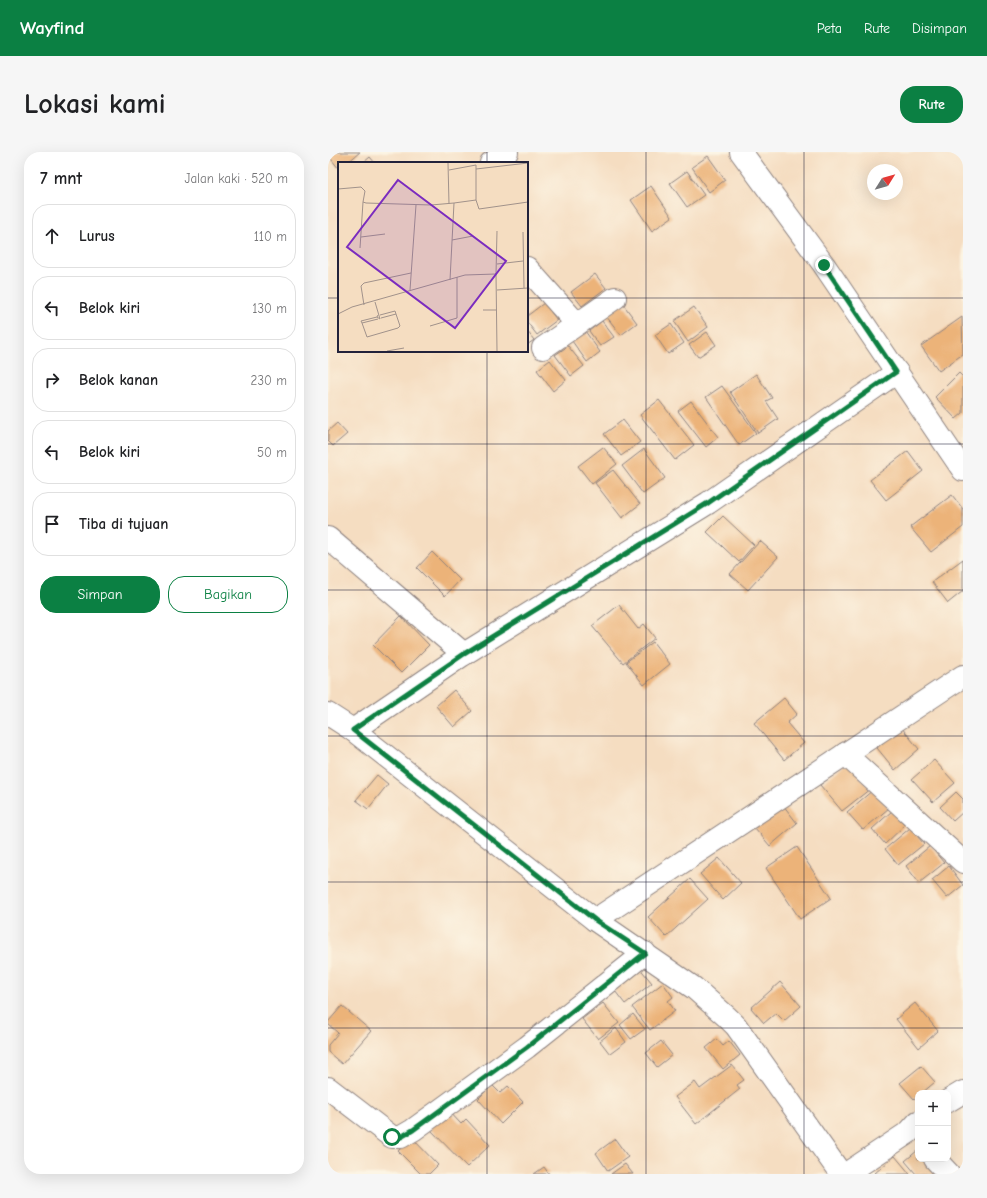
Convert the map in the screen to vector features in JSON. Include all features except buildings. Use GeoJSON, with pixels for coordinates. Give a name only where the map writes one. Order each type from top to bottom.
{"type":"FeatureCollection","features":[{"type":"Feature","properties":{"kind":"street"},"geometry":{"type":"LineString","coordinates":[[493,162],[508,152]]}},
{"type":"Feature","properties":{"kind":"street"},"geometry":{"type":"LineString","coordinates":[[741,152],[824,265],[963,470]]}},
{"type":"Feature","properties":{"kind":"street"},"geometry":{"type":"LineString","coordinates":[[528,269],[576,324]]}},
{"type":"Feature","properties":{"kind":"street"},"geometry":{"type":"LineString","coordinates":[[543,348],[615,298]]}},
{"type":"Feature","properties":{"kind":"street"},"geometry":{"type":"LineString","coordinates":[[353,730],[464,654],[708,503],[896,372]]}},
{"type":"Feature","properties":{"kind":"street"},"geometry":{"type":"LineString","coordinates":[[328,538],[464,654]]}},
{"type":"Feature","properties":{"kind":"street"},"geometry":{"type":"LineString","coordinates":[[595,920],[963,676]]}},
{"type":"Feature","properties":{"kind":"street"},"geometry":{"type":"LineString","coordinates":[[328,714],[353,730],[595,920],[694,988],[736,1026],[841,1174]]}},
{"type":"Feature","properties":{"kind":"street"},"geometry":{"type":"LineString","coordinates":[[845,754],[963,862]]}},
{"type":"Feature","properties":{"kind":"street"},"geometry":{"type":"LineString","coordinates":[[328,1088],[392,1137],[401,1137],[413,1130],[527,1047],[645,953]]}},
{"type":"Feature","properties":{"kind":"street"},"geometry":{"type":"LineString","coordinates":[[951,1099],[963,1092]]}},
{"type":"Feature","properties":{"kind":"street"},"geometry":{"type":"LineString","coordinates":[[846,1174],[915,1132]]}},
{"type":"Feature","properties":{"kind":"street"},"geometry":{"type":"LineString","coordinates":[[938,1162],[949,1174]]}},
{"type":"Feature","properties":{"kind":"route"},"geometry":{"type":"LineString","coordinates":[[392,1137],[401,1137],[413,1130],[527,1047],[645,953],[595,920],[353,730],[464,654],[708,503],[896,372],[824,265]]}}]}
